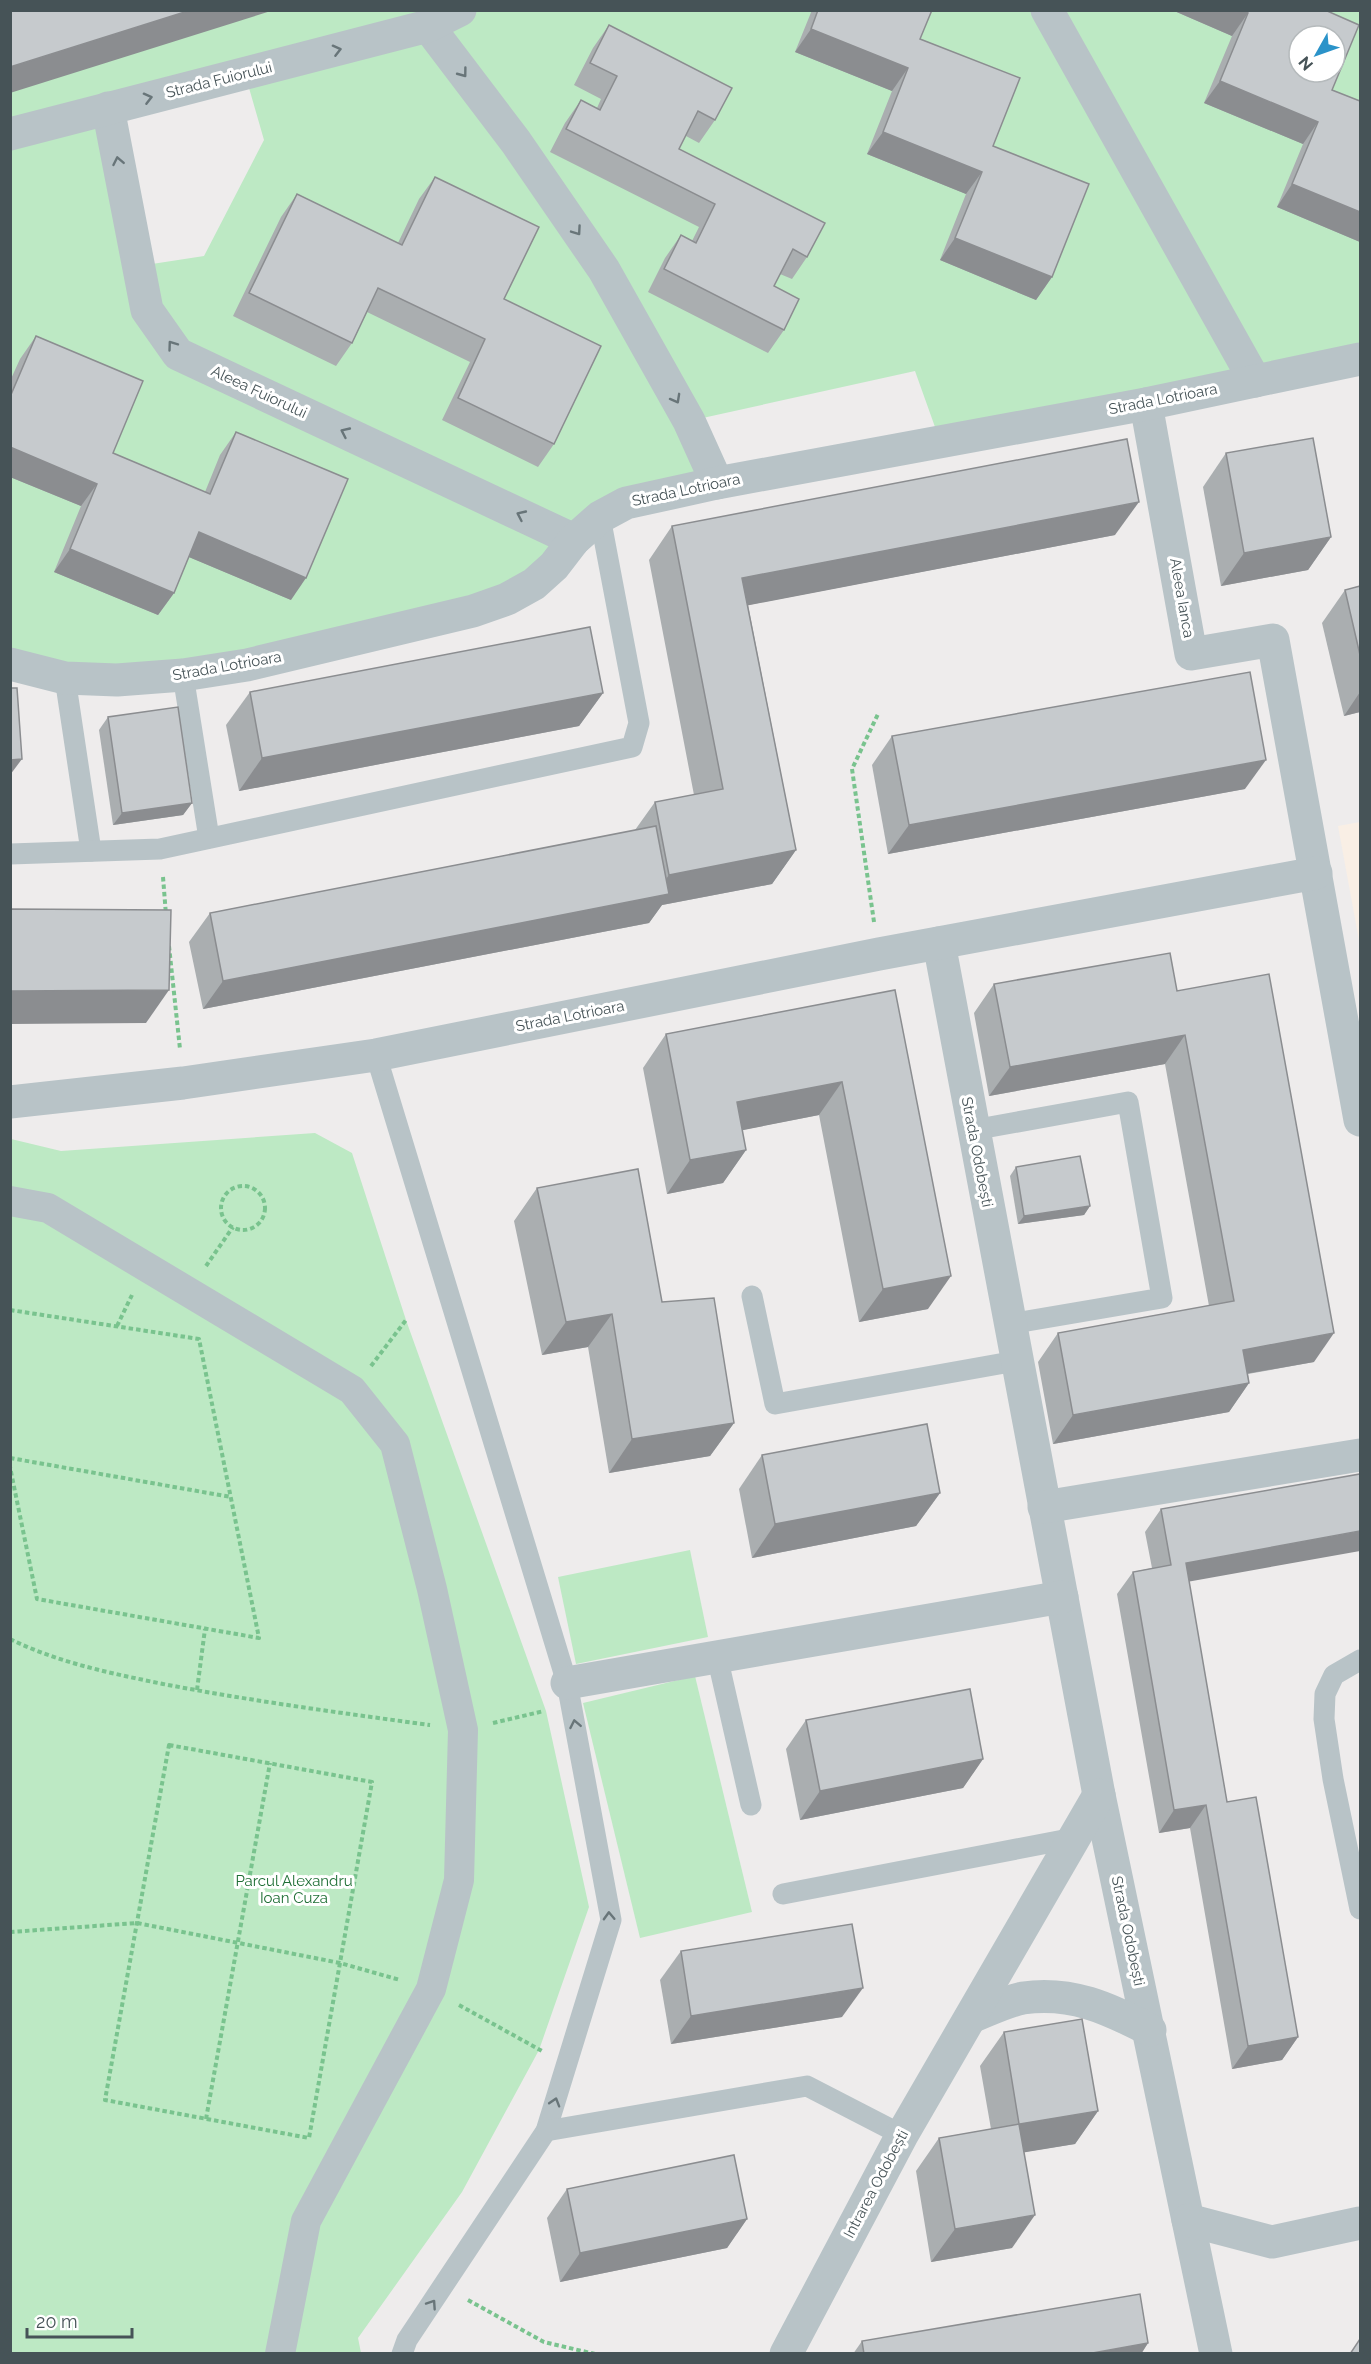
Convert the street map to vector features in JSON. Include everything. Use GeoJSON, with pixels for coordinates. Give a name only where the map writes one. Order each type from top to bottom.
{"type":"FeatureCollection","features":[{"type":"Feature","properties":{"kind":"street"},"geometry":{"type":"LineString","coordinates":[[460,10],[428,26],[516,142],[604,270],[689,421],[717,483]]}},
{"type":"Feature","properties":{"kind":"street"},"geometry":{"type":"LineString","coordinates":[[1047,10],[1255,381]]}},
{"type":"Feature","properties":{"kind":"street","name":"Strada Fuiorului"},"geometry":{"type":"LineString","coordinates":[[10,134],[428,26]]}},
{"type":"Feature","properties":{"kind":"street","name":"Aleea Fuiorului"},"geometry":{"type":"LineString","coordinates":[[108,108],[147,310],[178,354],[574,540]]}},
{"type":"Feature","properties":{"kind":"street","name":"Strada Lotrioara"},"geometry":{"type":"LineString","coordinates":[[10,664],[65,678],[117,681],[183,675],[247,665],[473,611],[507,599],[534,584],[554,567],[574,540],[600,517],[626,503],[717,483],[1146,404],[1360,359]]}},
{"type":"Feature","properties":{"kind":"street","name":"Aleea Ianca"},"geometry":{"type":"LineString","coordinates":[[1146,404],[1191,654],[1274,640],[1360,1120]]}},
{"type":"Feature","properties":{"kind":"street"},"geometry":{"type":"LineString","coordinates":[[879,954],[1316,873]]}},
{"type":"Feature","properties":{"kind":"street","name":"Strada Odobești"},"geometry":{"type":"LineString","coordinates":[[939,943],[1099,1796],[1150,2030],[1216,2354]]}},
{"type":"Feature","properties":{"kind":"street","name":"Strada Lotrioara"},"geometry":{"type":"LineString","coordinates":[[10,1102],[183,1083],[376,1055],[879,954]]}},
{"type":"Feature","properties":{"kind":"street"},"geometry":{"type":"LineString","coordinates":[[10,1201],[48,1208],[352,1390],[395,1444],[432,1589],[463,1730],[459,1880],[431,1989],[306,2221],[280,2354]]}},
{"type":"Feature","properties":{"kind":"street"},"geometry":{"type":"LineString","coordinates":[[1044,1507],[1360,1455]]}},
{"type":"Feature","properties":{"kind":"street"},"geometry":{"type":"LineString","coordinates":[[567,1683],[1062,1597]]}},
{"type":"Feature","properties":{"kind":"street","name":"Intrarea Odobești"},"geometry":{"type":"LineString","coordinates":[[786,2354],[902,2135],[1099,1796]]}},
{"type":"Feature","properties":{"kind":"street"},"geometry":{"type":"LineString","coordinates":[[971,2017],[1021,1998],[1062,1996],[1109,2009],[1150,2030]]}},
{"type":"Feature","properties":{"kind":"street"},"geometry":{"type":"LineString","coordinates":[[1188,2220],[1272,2242],[1360,2223]]}},
{"type":"Feature","properties":{"kind":"lane"},"geometry":{"type":"LineString","coordinates":[[10,854],[160,849],[632,747],[639,723],[600,517]]}},
{"type":"Feature","properties":{"kind":"lane"},"geometry":{"type":"LineString","coordinates":[[183,675],[209,838]]}},
{"type":"Feature","properties":{"kind":"lane"},"geometry":{"type":"LineString","coordinates":[[65,678],[91,851]]}},
{"type":"Feature","properties":{"kind":"lane"},"geometry":{"type":"LineString","coordinates":[[376,1055],[567,1683],[611,1920],[546,2131],[407,2340],[402,2354]]}},
{"type":"Feature","properties":{"kind":"lane"},"geometry":{"type":"LineString","coordinates":[[973,1130],[1128,1101],[1162,1298],[1009,1324]]}},
{"type":"Feature","properties":{"kind":"lane"},"geometry":{"type":"LineString","coordinates":[[752,1296],[775,1404],[1016,1361]]}},
{"type":"Feature","properties":{"kind":"lane"},"geometry":{"type":"LineString","coordinates":[[717,1656],[751,1805]]}},
{"type":"Feature","properties":{"kind":"lane"},"geometry":{"type":"LineString","coordinates":[[1360,1660],[1334,1675],[1325,1694],[1324,1719],[1333,1779],[1360,1909]]}},
{"type":"Feature","properties":{"kind":"lane"},"geometry":{"type":"LineString","coordinates":[[783,1894],[1074,1838]]}},
{"type":"Feature","properties":{"kind":"lane"},"geometry":{"type":"LineString","coordinates":[[546,2131],[807,2086],[902,2135]]}},
{"type":"Feature","properties":{"kind":"path"},"geometry":{"type":"LineString","coordinates":[[878,714],[852,769],[879,954]]}},
{"type":"Feature","properties":{"kind":"path"},"geometry":{"type":"LineString","coordinates":[[160,849],[167,919]]}},
{"type":"Feature","properties":{"kind":"path"},"geometry":{"type":"LineString","coordinates":[[169,942],[183,1083]]}},
{"type":"Feature","properties":{"kind":"path"},"geometry":{"type":"LineString","coordinates":[[244,1186],[251,1188],[262,1197],[265,1211],[263,1217],[259,1223],[247,1230],[233,1227],[223,1216],[222,1202],[230,1190],[244,1186]]}},
{"type":"Feature","properties":{"kind":"path"},"geometry":{"type":"LineString","coordinates":[[207,1264],[233,1227]]}},
{"type":"Feature","properties":{"kind":"path"},"geometry":{"type":"LineString","coordinates":[[10,1310],[199,1339],[259,1638],[37,1599],[10,1467]]}},
{"type":"Feature","properties":{"kind":"path"},"geometry":{"type":"LineString","coordinates":[[352,1390],[406,1320]]}},
{"type":"Feature","properties":{"kind":"path"},"geometry":{"type":"LineString","coordinates":[[10,1458],[231,1497]]}},
{"type":"Feature","properties":{"kind":"path"},"geometry":{"type":"LineString","coordinates":[[197,1690],[205,1629]]}},
{"type":"Feature","properties":{"kind":"path"},"geometry":{"type":"LineString","coordinates":[[10,1640],[67,1663],[197,1690],[463,1730],[546,1711],[567,1683]]}},
{"type":"Feature","properties":{"kind":"path"},"geometry":{"type":"LineString","coordinates":[[169,1745],[372,1782],[309,2138],[105,2100],[137,1923],[169,1745]]}},
{"type":"Feature","properties":{"kind":"path"},"geometry":{"type":"LineString","coordinates":[[206,2119],[270,1763]]}},
{"type":"Feature","properties":{"kind":"path"},"geometry":{"type":"LineString","coordinates":[[10,1932],[137,1923],[340,1963],[431,1989],[539,2050],[568,2060]]}},
{"type":"Feature","properties":{"kind":"path"},"geometry":{"type":"LineString","coordinates":[[443,2286],[544,2342],[595,2354]]}},
{"type":"Feature","properties":{"kind":"shaded area"},"geometry":{"type":"Polygon","coordinates":[[[1360,822],[1360,946],[1338,826],[1360,822]]]}},
{"type":"Feature","properties":{"kind":"green space"},"geometry":{"type":"Polygon","coordinates":[[[10,11],[1360,11],[1360,359],[940,441],[915,371],[689,421],[717,483],[626,503],[534,584],[247,665],[11,664],[10,11]],[[245,74],[108,108],[139,266],[204,256],[264,140],[245,74]]]}},
{"type":"Feature","properties":{"kind":"green space","name":"Parcul Alexandru Ioan Cuza"},"geometry":{"type":"Polygon","coordinates":[[[315,1133],[352,1153],[406,1320],[546,1711],[589,1907],[539,2050],[462,2192],[358,2338],[361,2353],[11,2354],[11,1139],[61,1151],[315,1133]]]}},
{"type":"Feature","properties":{"kind":"green space"},"geometry":{"type":"Polygon","coordinates":[[[690,1550],[708,1637],[576,1664],[558,1577],[690,1550]]]}},
{"type":"Feature","properties":{"kind":"green space"},"geometry":{"type":"Polygon","coordinates":[[[695,1676],[752,1912],[640,1938],[583,1703],[695,1676]]]}},
{"type":"Feature","properties":{"kind":"building"},"geometry":{"type":"Polygon","coordinates":[[[10,10],[191,10],[10,67],[10,10]]]}},
{"type":"Feature","properties":{"kind":"building"},"geometry":{"type":"Polygon","coordinates":[[[818,10],[932,10],[920,39],[1020,78],[993,146],[1089,184],[1052,277],[955,238],[982,172],[883,132],[908,68],[811,29],[818,10]]]}},
{"type":"Feature","properties":{"kind":"building"},"geometry":{"type":"Polygon","coordinates":[[[1241,10],[1325,10],[1359,25],[1347,54],[1347,24],[1287,24],[1287,84],[1334,84],[1332,90],[1360,101],[1360,212],[1292,184],[1318,122],[1220,81],[1248,13],[1241,10]]]}},
{"type":"Feature","properties":{"kind":"building"},"geometry":{"type":"Polygon","coordinates":[[[609,25],[732,88],[715,120],[698,111],[679,149],[825,223],[807,257],[793,249],[774,286],[799,299],[784,330],[664,269],[681,235],[696,243],[715,204],[566,129],[581,100],[600,110],[617,76],[590,63],[609,25]]]}},
{"type":"Feature","properties":{"kind":"building"},"geometry":{"type":"Polygon","coordinates":[[[435,177],[539,227],[504,299],[601,346],[554,444],[458,398],[485,339],[378,288],[352,343],[249,293],[297,194],[402,245],[435,177]]]}},
{"type":"Feature","properties":{"kind":"building"},"geometry":{"type":"Polygon","coordinates":[[[36,336],[143,381],[113,453],[210,494],[236,432],[348,479],[306,578],[199,532],[174,593],[70,549],[97,484],[10,447],[10,397],[36,336]]]}},
{"type":"Feature","properties":{"kind":"building"},"geometry":{"type":"Polygon","coordinates":[[[1313,438],[1331,537],[1244,553],[1226,453],[1313,438]]]}},
{"type":"Feature","properties":{"kind":"building"},"geometry":{"type":"Polygon","coordinates":[[[1127,439],[1139,502],[742,578],[796,850],[669,875],[655,802],[723,789],[672,526],[1127,439]]]}},
{"type":"Feature","properties":{"kind":"building"},"geometry":{"type":"Polygon","coordinates":[[[1360,586],[1360,655],[1345,590],[1360,586]]]}},
{"type":"Feature","properties":{"kind":"building"},"geometry":{"type":"Polygon","coordinates":[[[590,627],[603,693],[262,758],[250,692],[590,627]]]}},
{"type":"Feature","properties":{"kind":"building"},"geometry":{"type":"Polygon","coordinates":[[[1250,672],[1266,760],[909,825],[892,736],[1250,672]]]}},
{"type":"Feature","properties":{"kind":"building"},"geometry":{"type":"Polygon","coordinates":[[[10,688],[17,688],[22,759],[10,760],[10,688]]]}},
{"type":"Feature","properties":{"kind":"building"},"geometry":{"type":"Polygon","coordinates":[[[178,707],[192,803],[122,813],[108,717],[178,707]]]}},
{"type":"Feature","properties":{"kind":"building"},"geometry":{"type":"Polygon","coordinates":[[[656,826],[669,894],[223,981],[210,913],[656,826]]]}},
{"type":"Feature","properties":{"kind":"building"},"geometry":{"type":"Polygon","coordinates":[[[10,909],[171,910],[169,990],[10,991],[10,909]]]}},
{"type":"Feature","properties":{"kind":"building"},"geometry":{"type":"Polygon","coordinates":[[[1170,953],[1177,991],[1269,974],[1334,1333],[1243,1350],[1249,1383],[1073,1415],[1058,1333],[1234,1301],[1185,1035],[1010,1067],[994,984],[1170,953]]]}},
{"type":"Feature","properties":{"kind":"building"},"geometry":{"type":"Polygon","coordinates":[[[895,990],[951,1276],[883,1289],[842,1082],[737,1102],[746,1150],[690,1160],[666,1034],[895,990]]]}},
{"type":"Feature","properties":{"kind":"building"},"geometry":{"type":"Polygon","coordinates":[[[1080,1156],[1090,1206],[1024,1216],[1016,1167],[1080,1156]]]}},
{"type":"Feature","properties":{"kind":"building"},"geometry":{"type":"Polygon","coordinates":[[[638,1169],[662,1302],[714,1298],[734,1423],[632,1439],[612,1314],[566,1322],[537,1188],[638,1169]]]}},
{"type":"Feature","properties":{"kind":"building"},"geometry":{"type":"Polygon","coordinates":[[[927,1424],[940,1493],[775,1524],[762,1455],[927,1424]]]}},
{"type":"Feature","properties":{"kind":"building"},"geometry":{"type":"Polygon","coordinates":[[[1360,1474],[1360,1531],[1186,1563],[1227,1802],[1256,1797],[1298,2037],[1248,2046],[1206,1805],[1174,1810],[1133,1572],[1171,1565],[1161,1509],[1360,1474]]]}},
{"type":"Feature","properties":{"kind":"building"},"geometry":{"type":"Polygon","coordinates":[[[970,1689],[983,1759],[820,1791],[806,1720],[970,1689]]]}},
{"type":"Feature","properties":{"kind":"building"},"geometry":{"type":"Polygon","coordinates":[[[852,1924],[863,1988],[691,2016],[681,1951],[852,1924]]]}},
{"type":"Feature","properties":{"kind":"building"},"geometry":{"type":"Polygon","coordinates":[[[1082,2019],[1098,2111],[1019,2124],[1004,2032],[1082,2019]]]}},
{"type":"Feature","properties":{"kind":"building"},"geometry":{"type":"Polygon","coordinates":[[[1019,2124],[1035,2215],[955,2229],[939,2138],[1019,2124]]]}},
{"type":"Feature","properties":{"kind":"building"},"geometry":{"type":"Polygon","coordinates":[[[734,2155],[747,2219],[580,2253],[567,2189],[734,2155]]]}},
{"type":"Feature","properties":{"kind":"building"},"geometry":{"type":"Polygon","coordinates":[[[1140,2294],[1148,2343],[1087,2354],[864,2354],[862,2341],[1140,2294]]]}},
{"type":"Feature","properties":{"kind":"building"},"geometry":{"type":"Polygon","coordinates":[[[1360,2339],[1360,2354],[1350,2354],[1360,2339]]]}}]}
